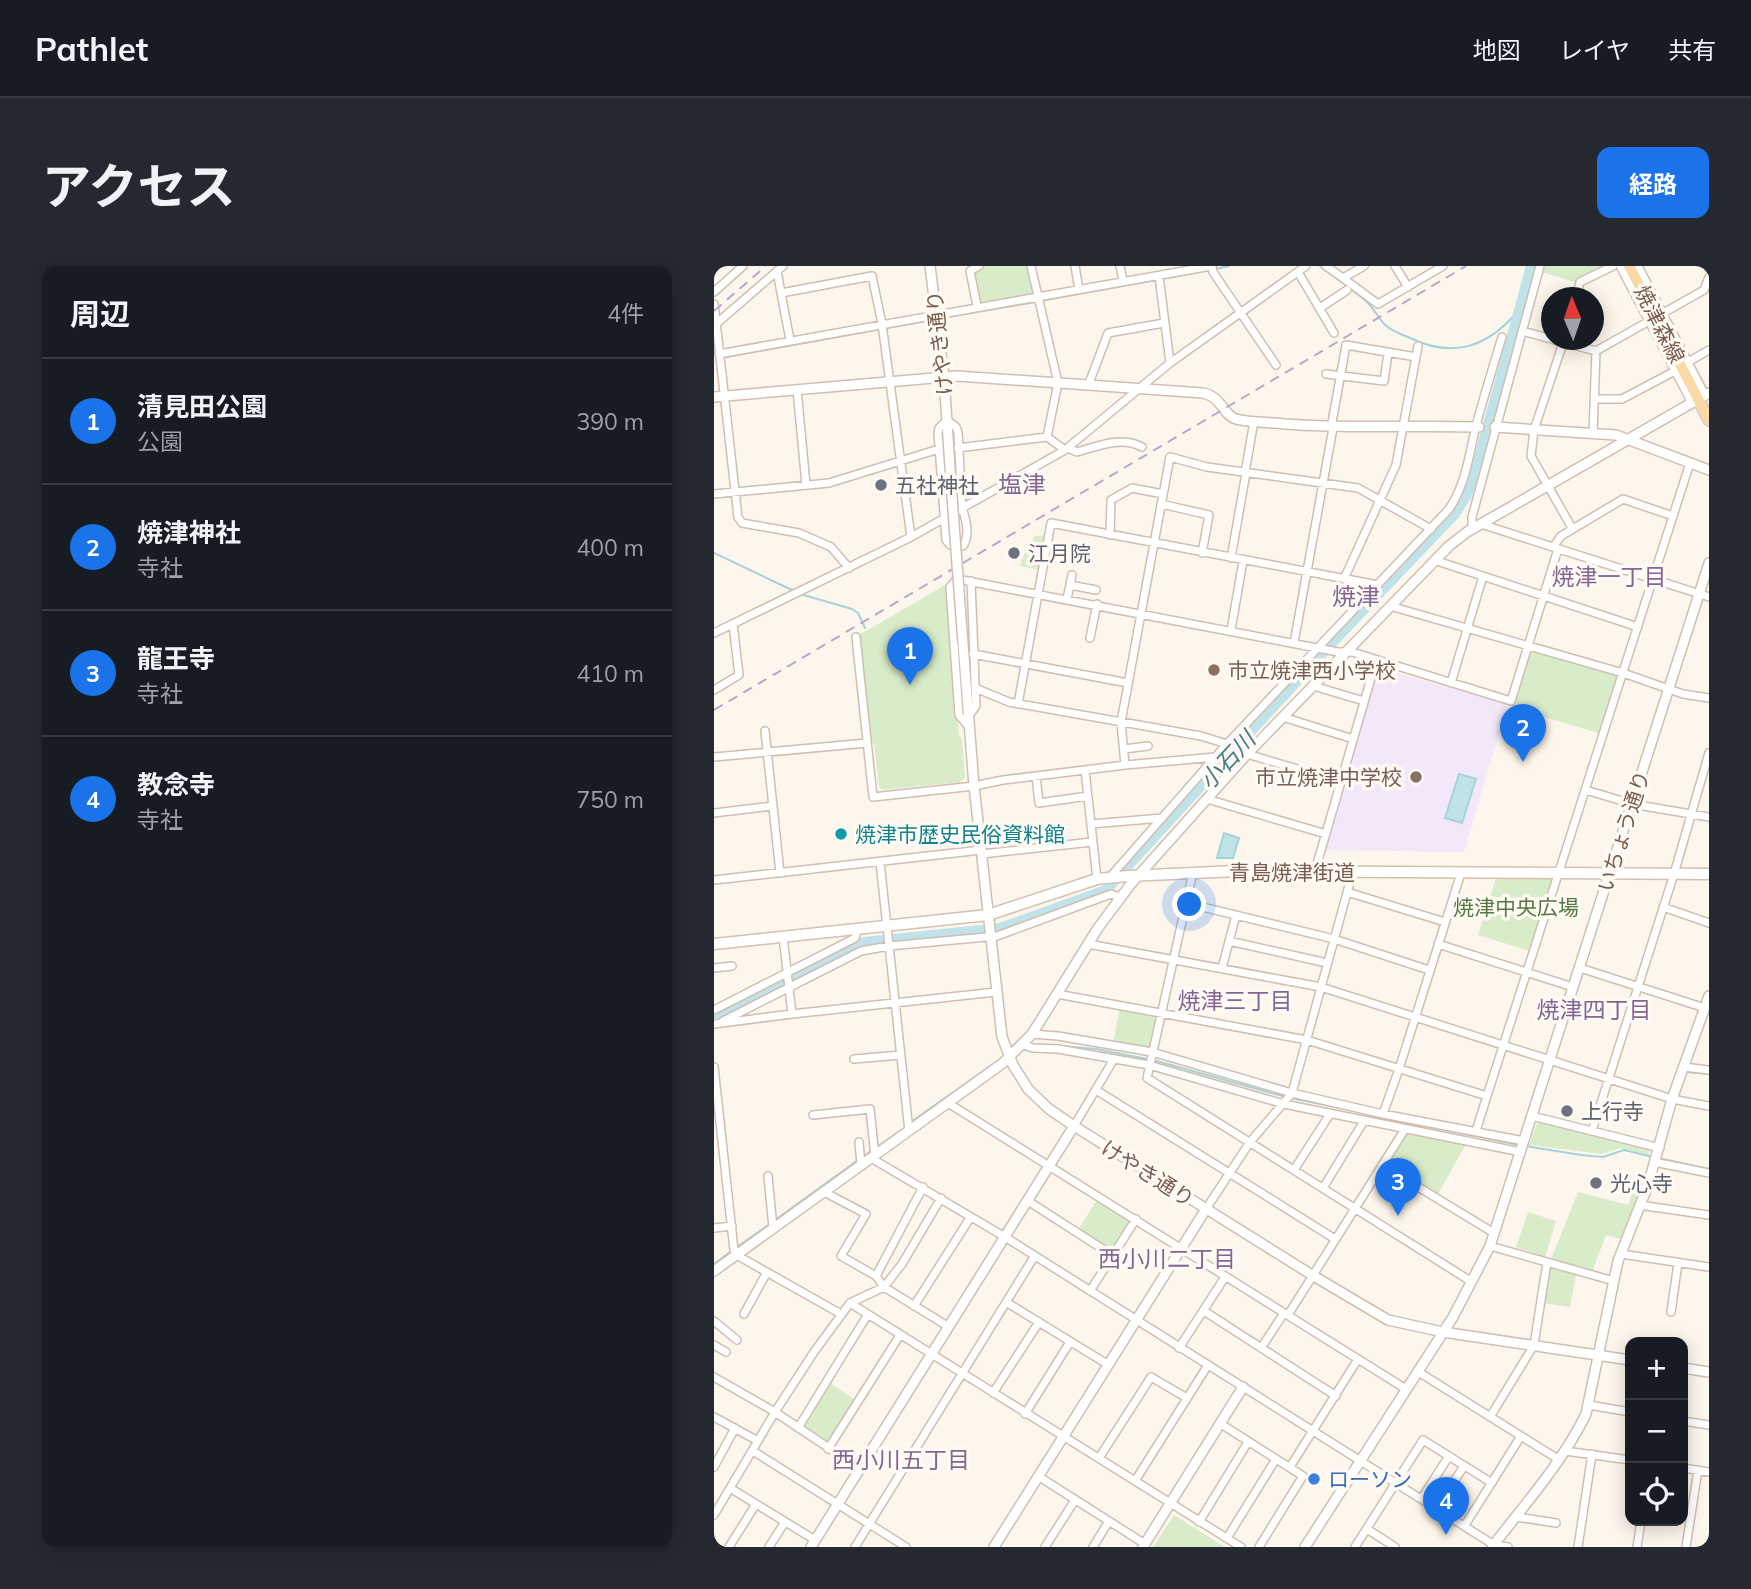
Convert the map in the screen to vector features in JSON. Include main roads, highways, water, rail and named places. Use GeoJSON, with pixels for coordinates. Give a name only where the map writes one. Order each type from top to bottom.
{"type":"FeatureCollection","features":[{"type":"Feature","properties":{"kind":"main road","name":"焼津森線"},"geometry":{"type":"LineString","coordinates":[[1633,268],[1656,317],[1701,398],[1709,420]]}},
{"type":"Feature","properties":{"kind":"main road","name":"青島焼津街道"},"geometry":{"type":"LineString","coordinates":[[714,944],[989,919],[1097,879],[1134,875],[1315,871],[1709,874]]}},
{"type":"Feature","properties":{"kind":"water"},"geometry":{"type":"Polygon","coordinates":[[[1459,774],[1476,779],[1462,823],[1445,818],[1459,774]]]}},
{"type":"Feature","properties":{"kind":"water"},"geometry":{"type":"Polygon","coordinates":[[[1224,833],[1239,838],[1233,858],[1217,858],[1224,833]]]}},
{"type":"Feature","properties":{"kind":"waterway"},"geometry":{"type":"LineString","coordinates":[[1216,269],[1229,266]]}},
{"type":"Feature","properties":{"kind":"waterway"},"geometry":{"type":"LineString","coordinates":[[1320,266],[1367,302],[1389,328],[1424,344],[1454,348],[1468,346],[1494,334],[1518,311]]}},
{"type":"Feature","properties":{"kind":"waterway","name":"小石川"},"geometry":{"type":"LineString","coordinates":[[714,1018],[864,942],[1000,928],[1106,890],[1334,641],[1455,514],[1467,495],[1474,476],[1531,266]]}},
{"type":"Feature","properties":{"kind":"waterway"},"geometry":{"type":"LineString","coordinates":[[1161,279],[1204,271]]}},
{"type":"Feature","properties":{"kind":"waterway"},"geometry":{"type":"LineString","coordinates":[[1040,301],[1155,280]]}},
{"type":"Feature","properties":{"kind":"waterway"},"geometry":{"type":"LineString","coordinates":[[940,318],[1035,302]]}},
{"type":"Feature","properties":{"kind":"waterway"},"geometry":{"type":"LineString","coordinates":[[885,328],[932,320]]}},
{"type":"Feature","properties":{"kind":"waterway"},"geometry":{"type":"LineString","coordinates":[[726,357],[880,329]]}},
{"type":"Feature","properties":{"kind":"waterway"},"geometry":{"type":"LineString","coordinates":[[714,553],[792,590]]}},
{"type":"Feature","properties":{"kind":"waterway"},"geometry":{"type":"LineString","coordinates":[[800,594],[852,609],[858,613],[865,628]]}},
{"type":"Feature","properties":{"kind":"waterway"},"geometry":{"type":"LineString","coordinates":[[987,697],[1005,704]]}},
{"type":"Feature","properties":{"kind":"waterway","name":"小石川"},"geometry":{"type":"LineString","coordinates":[[1227,747],[1233,750]]}},
{"type":"Feature","properties":{"kind":"waterway"},"geometry":{"type":"LineString","coordinates":[[1060,1046],[1096,1049],[1147,1059]]}},
{"type":"Feature","properties":{"kind":"waterway"},"geometry":{"type":"LineString","coordinates":[[911,1122],[1003,1057]]}},
{"type":"Feature","properties":{"kind":"waterway"},"geometry":{"type":"LineString","coordinates":[[1153,1060],[1286,1097]]}},
{"type":"Feature","properties":{"kind":"waterway"},"geometry":{"type":"LineString","coordinates":[[1686,1072],[1709,1074]]}},
{"type":"Feature","properties":{"kind":"waterway"},"geometry":{"type":"LineString","coordinates":[[1672,1087],[1677,1073]]}},
{"type":"Feature","properties":{"kind":"waterway"},"geometry":{"type":"LineString","coordinates":[[1291,1098],[1519,1145]]}},
{"type":"Feature","properties":{"kind":"waterway"},"geometry":{"type":"LineString","coordinates":[[877,1147],[907,1126]]}},
{"type":"Feature","properties":{"kind":"waterway"},"geometry":{"type":"LineString","coordinates":[[1525,1146],[1603,1157],[1624,1150],[1653,1157]]}},
{"type":"Feature","properties":{"kind":"waterway"},"geometry":{"type":"LineString","coordinates":[[863,1157],[872,1150]]}},
{"type":"Feature","properties":{"kind":"waterway"},"geometry":{"type":"LineString","coordinates":[[1658,1158],[1709,1169]]}},
{"type":"Feature","properties":{"kind":"waterway"},"geometry":{"type":"LineString","coordinates":[[775,1220],[858,1160]]}},
{"type":"Feature","properties":{"kind":"waterway"},"geometry":{"type":"LineString","coordinates":[[737,1247],[770,1224]]}},
{"type":"Feature","properties":{"kind":"waterway"},"geometry":{"type":"LineString","coordinates":[[714,1264],[730,1252]]}},
{"type":"Feature","properties":{"kind":"railway"},"geometry":{"type":"LineString","coordinates":[[714,311],[766,266]]}},
{"type":"Feature","properties":{"kind":"railway"},"geometry":{"type":"LineString","coordinates":[[714,710],[1466,266]]}},
{"type":"Feature","properties":{"kind":"place","name":"五社神社"},"geometry":{"type":"Point","coordinates":[881,485]}},
{"type":"Feature","properties":{"kind":"place","name":"江月院"},"geometry":{"type":"Point","coordinates":[1014,553]}},
{"type":"Feature","properties":{"kind":"place","name":"市立焼津西小学校"},"geometry":{"type":"Point","coordinates":[1214,670]}},
{"type":"Feature","properties":{"kind":"place","name":"清見田公園"},"geometry":{"type":"Point","coordinates":[910,685]}},
{"type":"Feature","properties":{"kind":"place","name":"焼津神社"},"geometry":{"type":"Point","coordinates":[1523,762]}},
{"type":"Feature","properties":{"kind":"place","name":"市立焼津中学校"},"geometry":{"type":"Point","coordinates":[1416,777]}},
{"type":"Feature","properties":{"kind":"place","name":"焼津市歴史民俗資料館"},"geometry":{"type":"Point","coordinates":[841,834]}},
{"type":"Feature","properties":{"kind":"place","name":"上行寺"},"geometry":{"type":"Point","coordinates":[1567,1111]}},
{"type":"Feature","properties":{"kind":"place","name":"光心寺"},"geometry":{"type":"Point","coordinates":[1596,1183]}},
{"type":"Feature","properties":{"kind":"place","name":"龍王寺"},"geometry":{"type":"Point","coordinates":[1398,1216]}},
{"type":"Feature","properties":{"kind":"place","name":"ローソン"},"geometry":{"type":"Point","coordinates":[1314,1479]}},
{"type":"Feature","properties":{"kind":"place","name":"教念寺"},"geometry":{"type":"Point","coordinates":[1446,1535]}},
{"type":"Feature","properties":{"kind":"district","name":"塩津"},"geometry":{"type":"Point","coordinates":[1022,484]}},
{"type":"Feature","properties":{"kind":"district","name":"焼津一丁目"},"geometry":{"type":"Point","coordinates":[1609,576]}},
{"type":"Feature","properties":{"kind":"district","name":"焼津"},"geometry":{"type":"Point","coordinates":[1356,596]}},
{"type":"Feature","properties":{"kind":"district","name":"焼津三丁目"},"geometry":{"type":"Point","coordinates":[1235,1000]}},
{"type":"Feature","properties":{"kind":"district","name":"焼津四丁目"},"geometry":{"type":"Point","coordinates":[1594,1009]}},
{"type":"Feature","properties":{"kind":"district","name":"西小川二丁目"},"geometry":{"type":"Point","coordinates":[1167,1258]}},
{"type":"Feature","properties":{"kind":"district","name":"西小川五丁目"},"geometry":{"type":"Point","coordinates":[901,1459]}},
{"type":"Feature","properties":{"kind":"park label","name":"焼津中央広場"},"geometry":{"type":"Point","coordinates":[1516,907]}}]}
